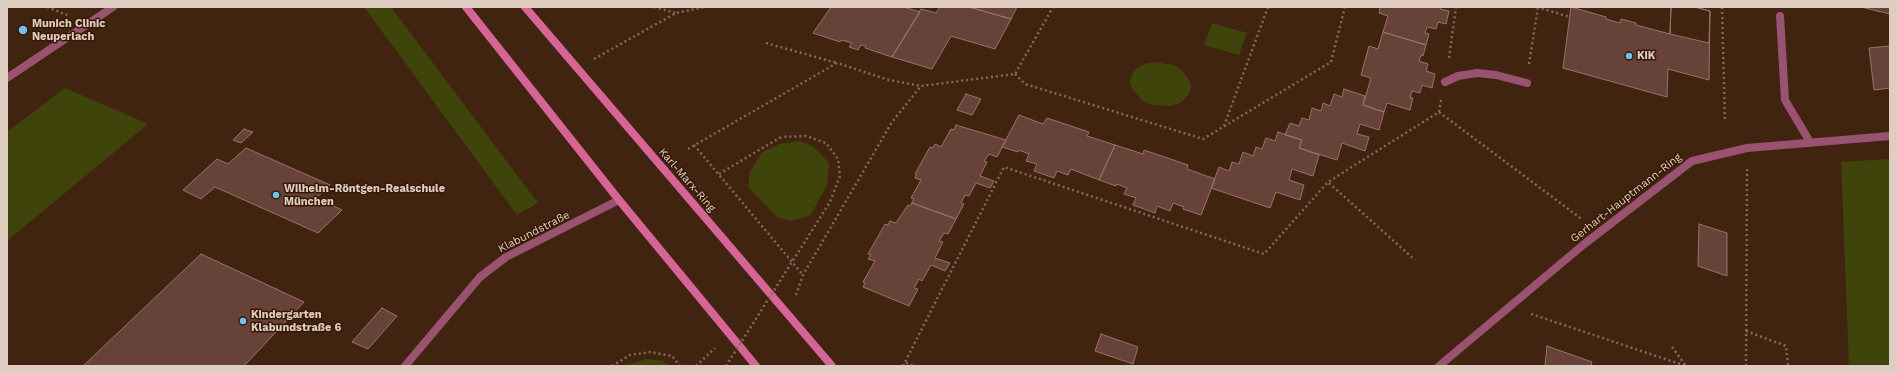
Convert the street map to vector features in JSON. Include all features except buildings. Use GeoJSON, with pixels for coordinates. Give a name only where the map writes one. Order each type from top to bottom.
{"type":"FeatureCollection","features":[{"type":"Feature","properties":{"kind":"main road"},"geometry":{"type":"LineString","coordinates":[[466,7],[619,200],[756,366]]}},
{"type":"Feature","properties":{"kind":"main road","name":"Karl-Marx-Ring"},"geometry":{"type":"LineString","coordinates":[[525,7],[832,366]]}},
{"type":"Feature","properties":{"kind":"street"},"geometry":{"type":"LineString","coordinates":[[7,78],[114,7]]}},
{"type":"Feature","properties":{"kind":"street"},"geometry":{"type":"LineString","coordinates":[[1780,16],[1785,100],[1810,142]]}},
{"type":"Feature","properties":{"kind":"street"},"geometry":{"type":"LineString","coordinates":[[1445,82],[1458,76],[1477,73],[1496,75],[1527,83]]}},
{"type":"Feature","properties":{"kind":"street","name":"Gerhart-Hauptmann-Ring"},"geometry":{"type":"LineString","coordinates":[[1439,366],[1599,232],[1692,161],[1747,148],[1890,136]]}},
{"type":"Feature","properties":{"kind":"street","name":"Klabundstraße"},"geometry":{"type":"LineString","coordinates":[[405,366],[480,277],[490,269],[506,258],[619,200]]}},
{"type":"Feature","properties":{"kind":"path"},"geometry":{"type":"LineString","coordinates":[[47,7],[67,15]]}},
{"type":"Feature","properties":{"kind":"path"},"geometry":{"type":"LineString","coordinates":[[654,7],[676,13]]}},
{"type":"Feature","properties":{"kind":"path"},"geometry":{"type":"LineString","coordinates":[[576,68],[676,13],[705,7]]}},
{"type":"Feature","properties":{"kind":"path"},"geometry":{"type":"LineString","coordinates":[[1015,74],[1053,7]]}},
{"type":"Feature","properties":{"kind":"path"},"geometry":{"type":"LineString","coordinates":[[1224,126],[1268,7]]}},
{"type":"Feature","properties":{"kind":"path"},"geometry":{"type":"LineString","coordinates":[[1015,74],[1025,84],[1203,139],[1331,62],[1345,7]]}},
{"type":"Feature","properties":{"kind":"path"},"geometry":{"type":"LineString","coordinates":[[903,366],[906,363],[1004,166],[1264,254],[1328,182],[1439,112],[1456,7]]}},
{"type":"Feature","properties":{"kind":"path"},"geometry":{"type":"LineString","coordinates":[[1527,83],[1537,7],[1570,17]]}},
{"type":"Feature","properties":{"kind":"path"},"geometry":{"type":"LineString","coordinates":[[1722,7],[1724,122]]}},
{"type":"Feature","properties":{"kind":"path"},"geometry":{"type":"LineString","coordinates":[[766,43],[837,63],[889,80],[921,86],[1015,74]]}},
{"type":"Feature","properties":{"kind":"path"},"geometry":{"type":"LineString","coordinates":[[688,149],[837,63]]}},
{"type":"Feature","properties":{"kind":"path"},"geometry":{"type":"LineString","coordinates":[[789,316],[803,275],[892,122],[921,86]]}},
{"type":"Feature","properties":{"kind":"path"},"geometry":{"type":"LineString","coordinates":[[1439,112],[1599,232]]}},
{"type":"Feature","properties":{"kind":"path"},"geometry":{"type":"LineString","coordinates":[[719,174],[760,148],[781,138],[806,136],[826,143],[838,159],[840,176],[830,202],[726,366]]}},
{"type":"Feature","properties":{"kind":"path"},"geometry":{"type":"LineString","coordinates":[[694,145],[803,275]]}},
{"type":"Feature","properties":{"kind":"path"},"geometry":{"type":"LineString","coordinates":[[1746,366],[1747,148]]}},
{"type":"Feature","properties":{"kind":"path"},"geometry":{"type":"LineString","coordinates":[[1328,182],[1415,260]]}},
{"type":"Feature","properties":{"kind":"path"},"geometry":{"type":"LineString","coordinates":[[1511,307],[1686,366]]}},
{"type":"Feature","properties":{"kind":"path"},"geometry":{"type":"LineString","coordinates":[[1746,331],[1786,346],[1788,366]]}},
{"type":"Feature","properties":{"kind":"path"},"geometry":{"type":"LineString","coordinates":[[696,366],[730,334]]}},
{"type":"Feature","properties":{"kind":"path"},"geometry":{"type":"LineString","coordinates":[[1672,347],[1686,366]]}},
{"type":"Feature","properties":{"kind":"path"},"geometry":{"type":"LineString","coordinates":[[612,366],[630,355],[650,352],[672,356],[680,366]]}},
{"type":"Feature","properties":{"kind":"path"},"geometry":{"type":"LineString","coordinates":[[906,363],[914,366]]}},
{"type":"Feature","properties":{"kind":"green space"},"geometry":{"type":"Polygon","coordinates":[[[364,7],[391,7],[538,203],[517,215],[364,7]]]}},
{"type":"Feature","properties":{"kind":"green space"},"geometry":{"type":"Polygon","coordinates":[[[1212,23],[1247,33],[1239,55],[1204,45],[1212,23]]]}},
{"type":"Feature","properties":{"kind":"green space"},"geometry":{"type":"Polygon","coordinates":[[[1154,62],[1174,65],[1188,78],[1191,85],[1190,91],[1186,98],[1180,103],[1171,106],[1152,105],[1143,101],[1132,89],[1130,82],[1136,69],[1144,64],[1154,62]]]}},
{"type":"Feature","properties":{"kind":"green space"},"geometry":{"type":"Polygon","coordinates":[[[65,88],[148,124],[7,241],[7,132],[65,88]]]}},
{"type":"Feature","properties":{"kind":"green space"},"geometry":{"type":"Polygon","coordinates":[[[799,141],[813,146],[829,163],[827,185],[810,216],[790,221],[777,217],[748,187],[750,172],[762,152],[780,144],[799,141]]]}},
{"type":"Feature","properties":{"kind":"green space"},"geometry":{"type":"Polygon","coordinates":[[[1890,159],[1890,366],[1849,366],[1841,162],[1890,159]]]}},
{"type":"Feature","properties":{"kind":"green space"},"geometry":{"type":"Polygon","coordinates":[[[646,359],[663,361],[670,366],[625,366],[646,359]]]}},
{"type":"Feature","properties":{"kind":"place","name":"Munich Clinic Neuperlach"},"geometry":{"type":"Point","coordinates":[23,30]}},
{"type":"Feature","properties":{"kind":"place","name":"KiK"},"geometry":{"type":"Point","coordinates":[1629,56]}},
{"type":"Feature","properties":{"kind":"place","name":"Wilhelm-Röntgen-Realschule München"},"geometry":{"type":"Point","coordinates":[276,195]}},
{"type":"Feature","properties":{"kind":"place","name":"Kindergarten Klabundstraße 6"},"geometry":{"type":"Point","coordinates":[243,321]}}]}
